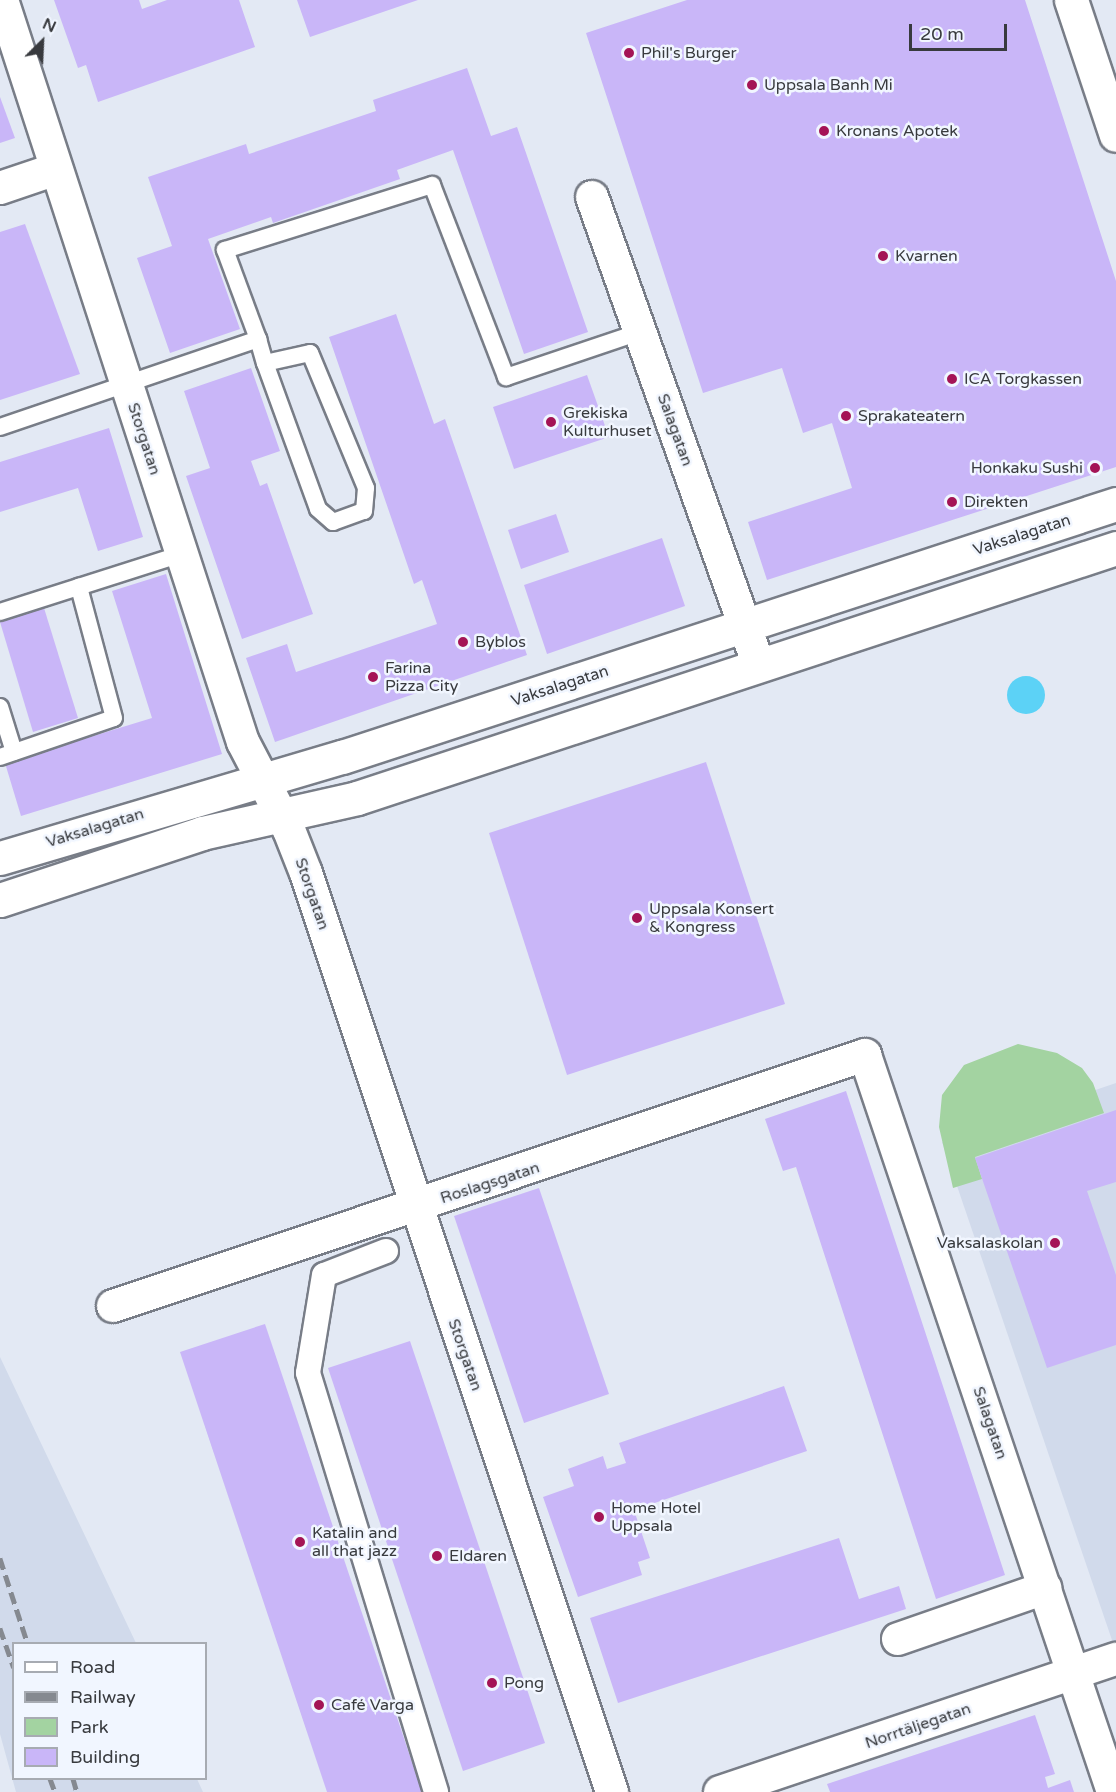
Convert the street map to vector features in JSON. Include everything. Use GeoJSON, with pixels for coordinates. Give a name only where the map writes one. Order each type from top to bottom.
{"type":"FeatureCollection","features":[{"type":"Feature","properties":{"kind":"main road"},"geometry":{"type":"LineString","coordinates":[[1071,0],[1116,135]]}},
{"type":"Feature","properties":{"kind":"main road","name":"Vaksalagatan"},"geometry":{"type":"LineString","coordinates":[[0,858],[261,779],[746,626],[1116,504]]}},
{"type":"Feature","properties":{"kind":"main road"},"geometry":{"type":"LineString","coordinates":[[0,900],[202,833],[357,798],[758,664],[1116,548]]}},
{"type":"Feature","properties":{"kind":"street","name":"Storgatan"},"geometry":{"type":"LineString","coordinates":[[2,0],[241,735],[281,815],[306,873],[415,1207],[612,1792]]}},
{"type":"Feature","properties":{"kind":"street"},"geometry":{"type":"LineString","coordinates":[[0,188],[56,169]]}},
{"type":"Feature","properties":{"kind":"street","name":"Salagatan"},"geometry":{"type":"LineString","coordinates":[[592,197],[758,664]]}},
{"type":"Feature","properties":{"kind":"street","name":"Salagatan"},"geometry":{"type":"LineString","coordinates":[[865,1055],[1113,1792]]}},
{"type":"Feature","properties":{"kind":"street","name":"Roslagsgatan"},"geometry":{"type":"LineString","coordinates":[[113,1306],[865,1055]]}},
{"type":"Feature","properties":{"kind":"street"},"geometry":{"type":"LineString","coordinates":[[386,1251],[324,1275],[308,1373],[436,1792]]}},
{"type":"Feature","properties":{"kind":"street"},"geometry":{"type":"LineString","coordinates":[[898,1640],[1046,1588]]}},
{"type":"Feature","properties":{"kind":"street","name":"Norrtäljegatan"},"geometry":{"type":"LineString","coordinates":[[720,1792],[1116,1659]]}},
{"type":"Feature","properties":{"kind":"lane"},"geometry":{"type":"LineString","coordinates":[[266,363],[310,353],[366,489],[364,511],[333,522],[318,509],[225,250],[432,185],[506,377],[640,332]]}},
{"type":"Feature","properties":{"kind":"lane"},"geometry":{"type":"LineString","coordinates":[[0,427],[258,339]]}},
{"type":"Feature","properties":{"kind":"lane"},"geometry":{"type":"LineString","coordinates":[[0,612],[182,554]]}},
{"type":"Feature","properties":{"kind":"lane"},"geometry":{"type":"LineString","coordinates":[[0,707],[7,755],[114,718],[79,587]]}},
{"type":"Feature","properties":{"kind":"shaded area"},"geometry":{"type":"Polygon","coordinates":[[[1116,1083],[1116,1642],[1113,1643],[942,1142],[1116,1083]]]}},
{"type":"Feature","properties":{"kind":"shaded area"},"geometry":{"type":"Polygon","coordinates":[[[0,1357],[136,1642],[12,1642],[12,1778],[0,1734],[0,1357]]]}},
{"type":"Feature","properties":{"kind":"shaded area"},"geometry":{"type":"Polygon","coordinates":[[[13,1780],[197,1780],[203,1792],[16,1792],[13,1780]]]}},
{"type":"Feature","properties":{"kind":"green space"},"geometry":{"type":"Polygon","coordinates":[[[1018,1044],[1057,1053],[1082,1068],[1093,1083],[1104,1113],[975,1157],[982,1179],[953,1188],[939,1127],[942,1095],[964,1065],[1018,1044]]]}},
{"type":"Feature","properties":{"kind":"water"},"geometry":{"type":"Polygon","coordinates":[[[1026,676],[1039,682],[1045,695],[1039,708],[1026,714],[1013,708],[1007,695],[1013,682],[1026,676]]]}},
{"type":"Feature","properties":{"kind":"building"},"geometry":{"type":"Polygon","coordinates":[[[54,0],[139,0],[142,9],[167,0],[239,0],[255,47],[98,102],[86,65],[78,68],[54,0]]]}},
{"type":"Feature","properties":{"kind":"building"},"geometry":{"type":"Polygon","coordinates":[[[297,0],[418,0],[310,37],[297,0]]]}},
{"type":"Feature","properties":{"kind":"building","name":"Kvarnen"},"geometry":{"type":"Polygon","coordinates":[[[687,0],[1025,0],[1116,281],[1116,467],[767,580],[748,522],[852,488],[832,423],[803,433],[782,368],[703,393],[586,33],[687,0]]]}},
{"type":"Feature","properties":{"kind":"building"},"geometry":{"type":"Polygon","coordinates":[[[467,68],[491,136],[517,127],[588,332],[524,354],[453,150],[397,170],[400,179],[273,223],[271,217],[208,239],[240,329],[170,353],[137,258],[172,246],[148,177],[246,144],[249,154],[376,111],[373,100],[467,68]]]}},
{"type":"Feature","properties":{"kind":"building"},"geometry":{"type":"Polygon","coordinates":[[[0,97],[15,138],[0,143],[0,97]]]}},
{"type":"Feature","properties":{"kind":"building"},"geometry":{"type":"Polygon","coordinates":[[[25,224],[80,374],[0,400],[0,232],[25,224]]]}},
{"type":"Feature","properties":{"kind":"building"},"geometry":{"type":"Polygon","coordinates":[[[396,314],[434,424],[445,419],[527,655],[275,742],[246,658],[287,644],[296,672],[437,624],[422,580],[414,584],[329,337],[396,314]]]}},
{"type":"Feature","properties":{"kind":"building"},"geometry":{"type":"Polygon","coordinates":[[[251,368],[280,451],[251,461],[260,486],[267,483],[313,614],[242,639],[186,476],[210,468],[184,391],[251,368]]]}},
{"type":"Feature","properties":{"kind":"building","name":"Grekiska Kulturhuset"},"geometry":{"type":"Polygon","coordinates":[[[587,375],[609,437],[514,469],[493,407],[587,375]]]}},
{"type":"Feature","properties":{"kind":"building"},"geometry":{"type":"Polygon","coordinates":[[[109,428],[143,537],[98,551],[78,488],[0,512],[0,462],[109,428]]]}},
{"type":"Feature","properties":{"kind":"building"},"geometry":{"type":"Polygon","coordinates":[[[556,514],[569,552],[521,569],[508,530],[556,514]]]}},
{"type":"Feature","properties":{"kind":"building"},"geometry":{"type":"Polygon","coordinates":[[[662,538],[685,606],[547,654],[524,585],[662,538]]]}},
{"type":"Feature","properties":{"kind":"building"},"geometry":{"type":"Polygon","coordinates":[[[166,574],[222,754],[21,816],[5,763],[152,718],[112,591],[166,574]]]}},
{"type":"Feature","properties":{"kind":"building"},"geometry":{"type":"Polygon","coordinates":[[[44,608],[78,718],[33,732],[0,622],[44,608]]]}},
{"type":"Feature","properties":{"kind":"building","name":"Uppsala Konsert & Kongress"},"geometry":{"type":"Polygon","coordinates":[[[706,762],[785,1004],[567,1075],[489,833],[706,762]]]}},
{"type":"Feature","properties":{"kind":"building"},"geometry":{"type":"Polygon","coordinates":[[[846,1091],[1005,1575],[936,1599],[796,1167],[783,1171],[765,1119],[846,1091]]]}},
{"type":"Feature","properties":{"kind":"building","name":"Vaksalaskolan"},"geometry":{"type":"Polygon","coordinates":[[[1116,1110],[1116,1182],[1087,1191],[1116,1275],[1116,1345],[1047,1368],[975,1158],[1116,1110]]]}},
{"type":"Feature","properties":{"kind":"building"},"geometry":{"type":"Polygon","coordinates":[[[539,1188],[609,1394],[524,1423],[454,1216],[539,1188]]]}},
{"type":"Feature","properties":{"kind":"building"},"geometry":{"type":"Polygon","coordinates":[[[265,1324],[422,1792],[327,1792],[180,1352],[265,1324]]]}},
{"type":"Feature","properties":{"kind":"building","name":"Eldaren"},"geometry":{"type":"Polygon","coordinates":[[[410,1341],[545,1743],[463,1771],[328,1368],[410,1341]]]}},
{"type":"Feature","properties":{"kind":"building"},"geometry":{"type":"Polygon","coordinates":[[[784,1386],[807,1451],[634,1510],[650,1558],[638,1562],[642,1575],[578,1597],[543,1497],[574,1486],[568,1469],[603,1456],[607,1469],[626,1463],[619,1443],[784,1386]]]}},
{"type":"Feature","properties":{"kind":"building"},"geometry":{"type":"Polygon","coordinates":[[[839,1538],[859,1599],[899,1586],[906,1609],[618,1703],[590,1618],[839,1538]]]}},
{"type":"Feature","properties":{"kind":"building"},"geometry":{"type":"Polygon","coordinates":[[[1035,1715],[1055,1774],[1045,1777],[1048,1788],[1070,1780],[1074,1792],[830,1792],[827,1784],[1035,1715]]]}},
{"type":"Feature","properties":{"kind":"railway"},"geometry":{"type":"LineString","coordinates":[[0,1558],[27,1642]]}},
{"type":"Feature","properties":{"kind":"railway"},"geometry":{"type":"LineString","coordinates":[[0,1628],[12,1662]]}},
{"type":"Feature","properties":{"kind":"railway"},"geometry":{"type":"LineString","coordinates":[[51,1780],[55,1792]]}},
{"type":"Feature","properties":{"kind":"railway"},"geometry":{"type":"LineString","coordinates":[[74,1780],[77,1792]]}},
{"type":"Feature","properties":{"kind":"place","name":"Phil's Burger"},"geometry":{"type":"Point","coordinates":[629,53]}},
{"type":"Feature","properties":{"kind":"place","name":"Uppsala Banh Mi"},"geometry":{"type":"Point","coordinates":[752,85]}},
{"type":"Feature","properties":{"kind":"place","name":"Kronans Apotek"},"geometry":{"type":"Point","coordinates":[824,131]}},
{"type":"Feature","properties":{"kind":"place","name":"Kvarnen"},"geometry":{"type":"Point","coordinates":[883,256]}},
{"type":"Feature","properties":{"kind":"place","name":"ICA Torgkassen"},"geometry":{"type":"Point","coordinates":[952,379]}},
{"type":"Feature","properties":{"kind":"place","name":"Sprakateatern"},"geometry":{"type":"Point","coordinates":[846,416]}},
{"type":"Feature","properties":{"kind":"place","name":"Grekiska Kulturhuset"},"geometry":{"type":"Point","coordinates":[551,422]}},
{"type":"Feature","properties":{"kind":"place","name":"Honkaku Sushi"},"geometry":{"type":"Point","coordinates":[1095,468]}},
{"type":"Feature","properties":{"kind":"place","name":"Direkten"},"geometry":{"type":"Point","coordinates":[952,502]}},
{"type":"Feature","properties":{"kind":"place","name":"Byblos"},"geometry":{"type":"Point","coordinates":[463,642]}},
{"type":"Feature","properties":{"kind":"place","name":"Farina Pizza City"},"geometry":{"type":"Point","coordinates":[373,677]}},
{"type":"Feature","properties":{"kind":"place","name":"Uppsala Konsert & Kongress"},"geometry":{"type":"Point","coordinates":[637,918]}},
{"type":"Feature","properties":{"kind":"place","name":"Vaksalaskolan"},"geometry":{"type":"Point","coordinates":[1055,1243]}},
{"type":"Feature","properties":{"kind":"place","name":"Home Hotel Uppsala"},"geometry":{"type":"Point","coordinates":[599,1517]}},
{"type":"Feature","properties":{"kind":"place","name":"Katalin and all that jazz"},"geometry":{"type":"Point","coordinates":[300,1542]}},
{"type":"Feature","properties":{"kind":"place","name":"Eldaren"},"geometry":{"type":"Point","coordinates":[437,1556]}},
{"type":"Feature","properties":{"kind":"place","name":"Pong"},"geometry":{"type":"Point","coordinates":[492,1683]}},
{"type":"Feature","properties":{"kind":"place","name":"Café Varga"},"geometry":{"type":"Point","coordinates":[319,1705]}}]}
